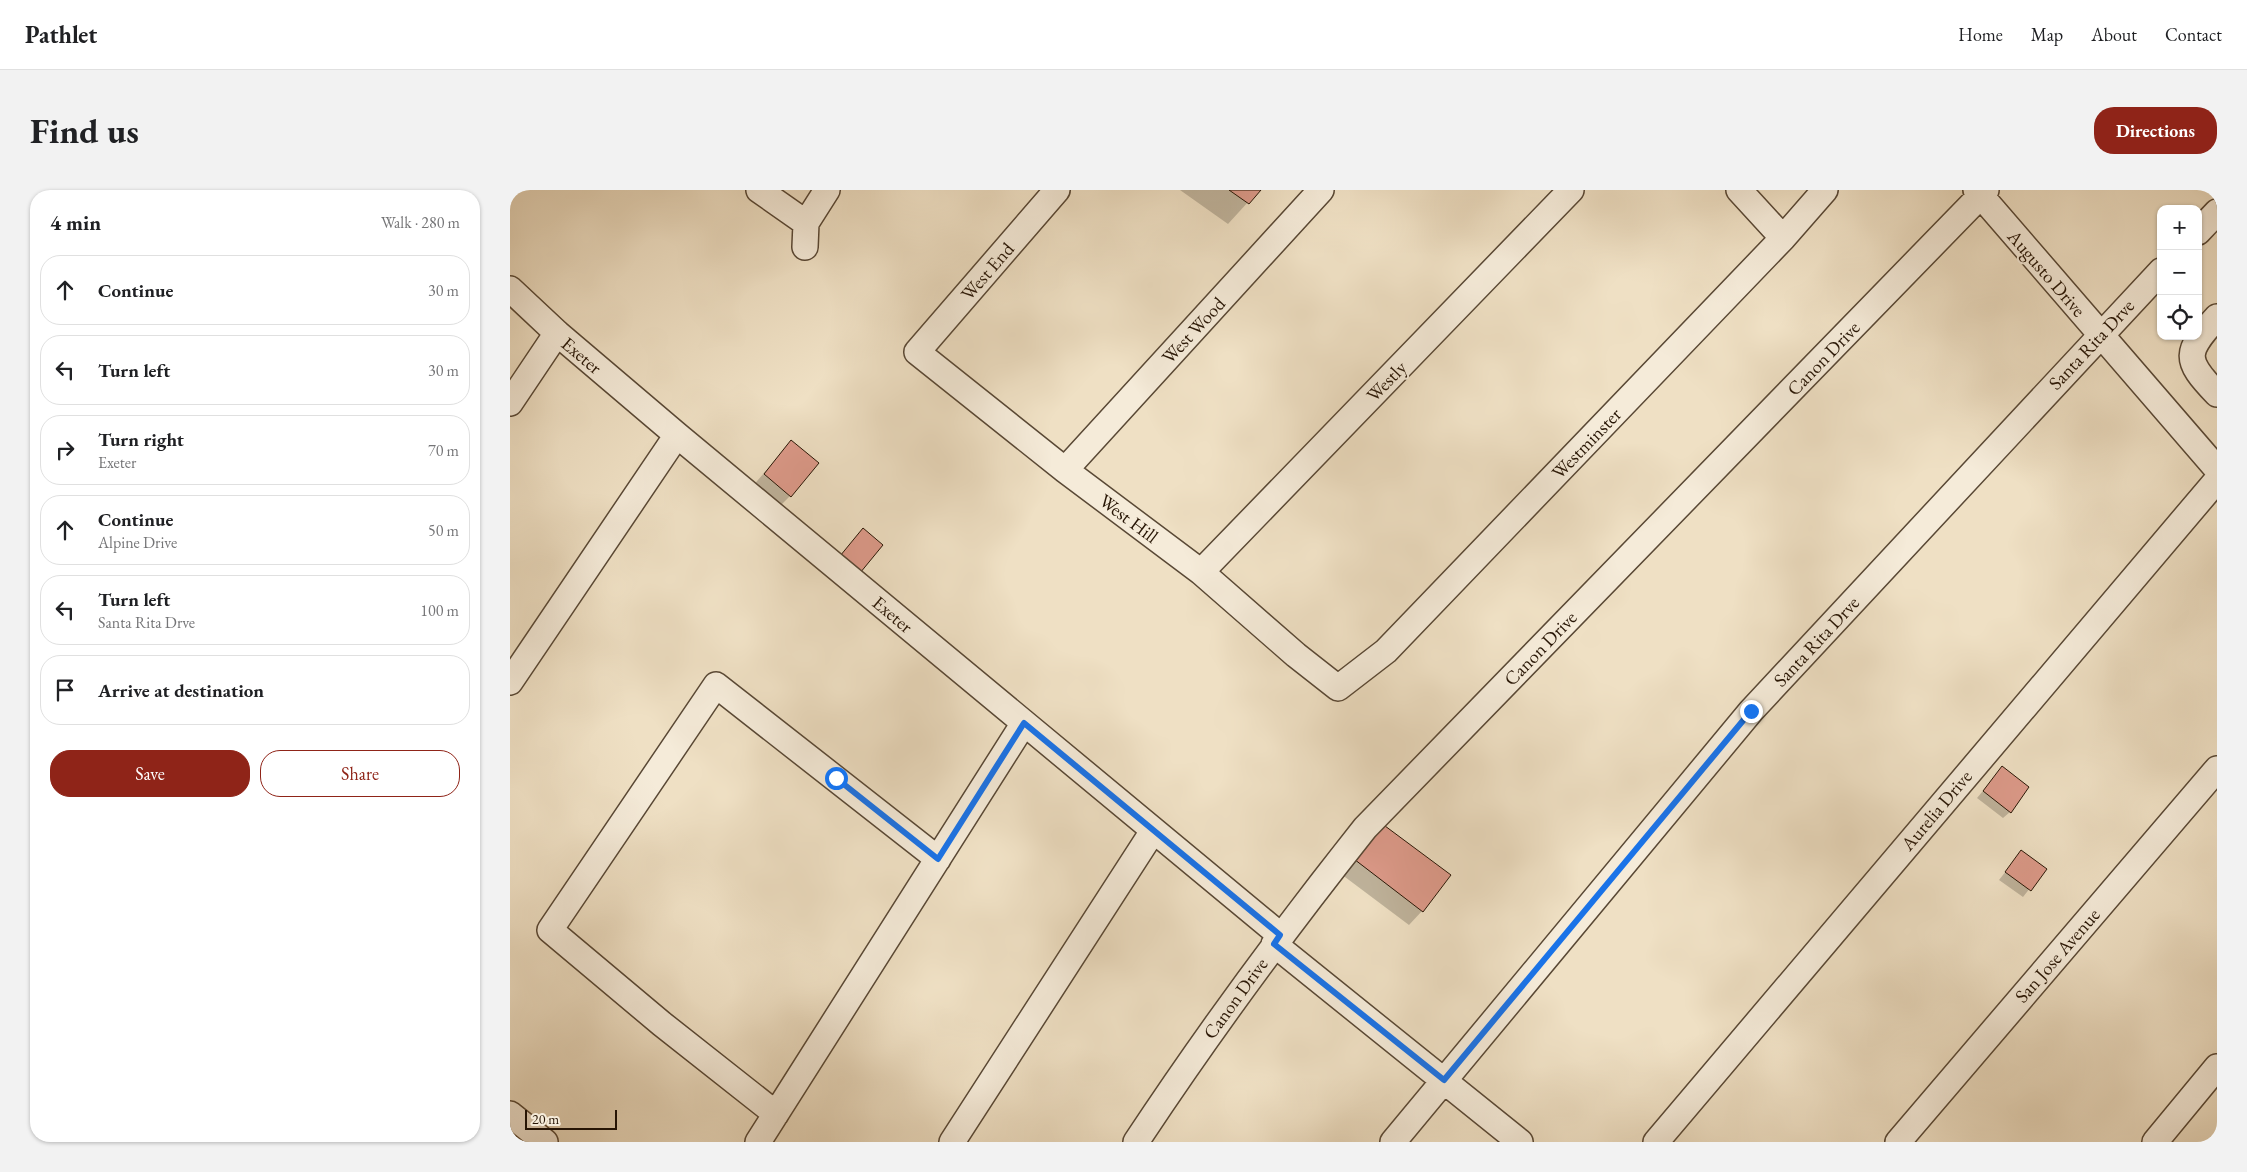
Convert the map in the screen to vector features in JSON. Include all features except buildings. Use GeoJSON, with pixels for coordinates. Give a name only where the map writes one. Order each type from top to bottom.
{"type":"FeatureCollection","features":[{"type":"Feature","properties":{"kind":"street"},"geometry":{"type":"LineString","coordinates":[[758,190],[805,235],[827,190]]}},
{"type":"Feature","properties":{"kind":"street","name":"West End"},"geometry":{"type":"LineString","coordinates":[[917,352],[1057,190]]}},
{"type":"Feature","properties":{"kind":"street","name":"West Wood"},"geometry":{"type":"LineString","coordinates":[[1065,470],[1321,190]]}},
{"type":"Feature","properties":{"kind":"street","name":"Westly"},"geometry":{"type":"LineString","coordinates":[[1201,572],[1570,190]]}},
{"type":"Feature","properties":{"kind":"street"},"geometry":{"type":"LineString","coordinates":[[1738,190],[1783,238]]}},
{"type":"Feature","properties":{"kind":"street","name":"Westminster"},"geometry":{"type":"LineString","coordinates":[[1338,688],[1386,651],[1783,238],[1826,190]]}},
{"type":"Feature","properties":{"kind":"street","name":"Augusto Drive"},"geometry":{"type":"LineString","coordinates":[[1981,192],[2101,334],[2213,455]]}},
{"type":"Feature","properties":{"kind":"street","name":"Canon Drive"},"geometry":{"type":"LineString","coordinates":[[1136,1142],[1199,1047],[1277,939],[1365,828],[1981,192]]}},
{"type":"Feature","properties":{"kind":"street"},"geometry":{"type":"LineString","coordinates":[[2202,228],[2217,212]]}},
{"type":"Feature","properties":{"kind":"street","name":"Santa Rita Drve"},"geometry":{"type":"LineString","coordinates":[[1393,1142],[1751,711],[2157,275]]}},
{"type":"Feature","properties":{"kind":"street","name":"Exeter"},"geometry":{"type":"LineString","coordinates":[[510,288],[557,333],[677,435],[1153,831],[1277,939],[1520,1142]]}},
{"type":"Feature","properties":{"kind":"street"},"geometry":{"type":"LineString","coordinates":[[2217,317],[2198,338],[2192,353],[2196,372],[2217,394]]}},
{"type":"Feature","properties":{"kind":"street"},"geometry":{"type":"LineString","coordinates":[[510,403],[557,333]]}},
{"type":"Feature","properties":{"kind":"street","name":"West Hill"},"geometry":{"type":"LineString","coordinates":[[917,352],[1065,470],[1201,572],[1296,655],[1338,688]]}},
{"type":"Feature","properties":{"kind":"street"},"geometry":{"type":"LineString","coordinates":[[510,682],[677,435]]}},
{"type":"Feature","properties":{"kind":"street","name":"Aurelia Drive"},"geometry":{"type":"LineString","coordinates":[[1656,1142],[2217,480]]}},
{"type":"Feature","properties":{"kind":"street"},"geometry":{"type":"LineString","coordinates":[[776,1114],[662,1024],[550,930],[716,685],[938,859]]}},
{"type":"Feature","properties":{"kind":"street"},"geometry":{"type":"LineString","coordinates":[[758,1142],[1024,723]]}},
{"type":"Feature","properties":{"kind":"street","name":"San Jose Avenue"},"geometry":{"type":"LineString","coordinates":[[1898,1142],[2217,769]]}},
{"type":"Feature","properties":{"kind":"street"},"geometry":{"type":"LineString","coordinates":[[952,1142],[1153,831]]}},
{"type":"Feature","properties":{"kind":"street"},"geometry":{"type":"LineString","coordinates":[[2155,1142],[2217,1067]]}},
{"type":"Feature","properties":{"kind":"street"},"geometry":{"type":"LineString","coordinates":[[510,1114],[545,1142]]}},
{"type":"Feature","properties":{"kind":"route"},"geometry":{"type":"LineString","coordinates":[[836,778],[938,859],[1024,723],[1280,935],[1274,944],[1444,1080],[1751,711]]}}]}
